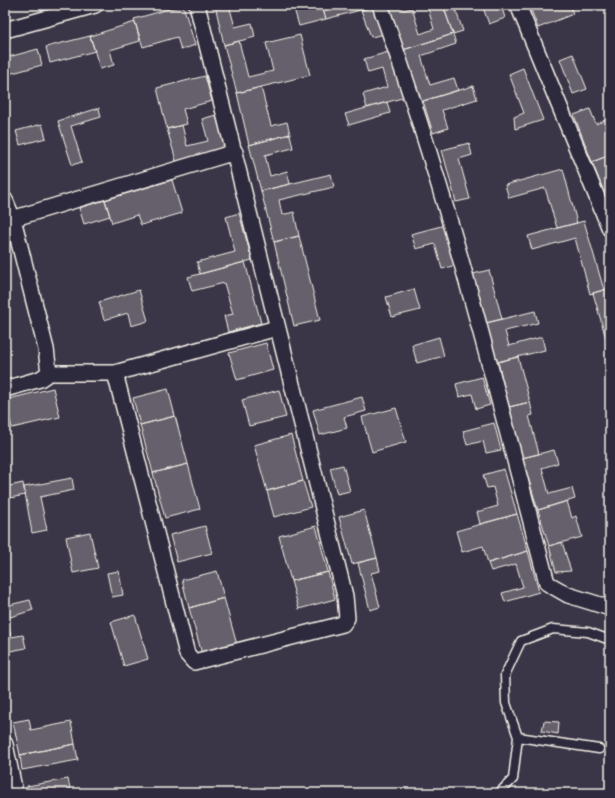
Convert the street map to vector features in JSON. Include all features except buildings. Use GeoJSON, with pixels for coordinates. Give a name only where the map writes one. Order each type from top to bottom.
{"type":"FeatureCollection","features":[{"type":"Feature","properties":{"kind":"street"},"geometry":{"type":"LineString","coordinates":[[5,30],[95,5]]}},
{"type":"Feature","properties":{"kind":"street"},"geometry":{"type":"LineString","coordinates":[[114,373],[187,654],[194,662],[343,624],[347,618],[345,596],[197,5]]}},
{"type":"Feature","properties":{"kind":"street"},"geometry":{"type":"LineString","coordinates":[[380,5],[408,82],[455,235],[547,583],[568,594],[610,608]]}},
{"type":"Feature","properties":{"kind":"street"},"geometry":{"type":"LineString","coordinates":[[518,5],[610,230]]}},
{"type":"Feature","properties":{"kind":"street"},"geometry":{"type":"LineString","coordinates":[[9,220],[235,152]]}},
{"type":"Feature","properties":{"kind":"street"},"geometry":{"type":"LineString","coordinates":[[5,200],[9,220],[46,349],[50,373]]}},
{"type":"Feature","properties":{"kind":"street"},"geometry":{"type":"LineString","coordinates":[[5,388],[40,379],[50,373],[114,373],[277,328]]}},
{"type":"Feature","properties":{"kind":"street"},"geometry":{"type":"LineString","coordinates":[[5,744],[14,793]]}},
{"type":"Feature","properties":{"kind":"lane"},"geometry":{"type":"LineString","coordinates":[[498,793],[513,779],[518,737],[506,703],[504,675],[521,641],[553,629],[588,632],[610,640]]}},
{"type":"Feature","properties":{"kind":"lane"},"geometry":{"type":"LineString","coordinates":[[518,737],[599,749]]}}]}
